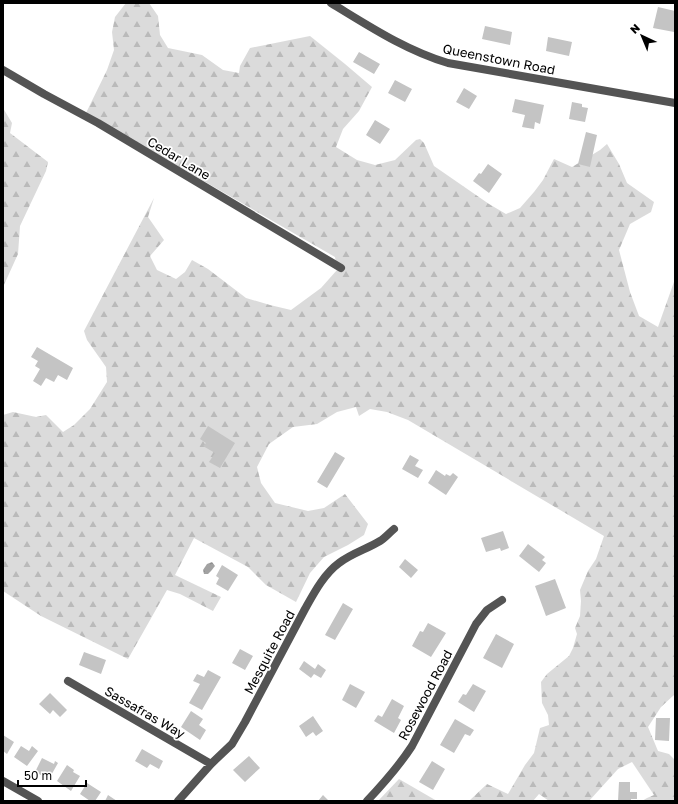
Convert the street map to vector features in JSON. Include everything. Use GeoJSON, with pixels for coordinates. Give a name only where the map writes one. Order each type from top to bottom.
{"type":"FeatureCollection","features":[{"type":"Feature","properties":{"kind":"street","name":"Queenstown Road"},"geometry":{"type":"LineString","coordinates":[[331,3],[411,50],[448,63],[675,103]]}},
{"type":"Feature","properties":{"kind":"street","name":"Cedar Lane"},"geometry":{"type":"LineString","coordinates":[[3,70],[98,123],[341,268]]}},
{"type":"Feature","properties":{"kind":"street","name":"Mesquite Road"},"geometry":{"type":"LineString","coordinates":[[178,801],[211,764],[232,744],[314,592],[325,576],[351,555],[380,541],[394,529]]}},
{"type":"Feature","properties":{"kind":"street","name":"Rosewood Road"},"geometry":{"type":"LineString","coordinates":[[367,801],[404,760],[476,624],[487,610],[502,600]]}},
{"type":"Feature","properties":{"kind":"street","name":"Sassafras Way"},"geometry":{"type":"LineString","coordinates":[[68,681],[211,764]]}},
{"type":"Feature","properties":{"kind":"street"},"geometry":{"type":"LineString","coordinates":[[3,781],[38,801]]}},
{"type":"Feature","properties":{"kind":"green space"},"geometry":{"type":"Polygon","coordinates":[[[126,3],[149,3],[158,16],[160,35],[168,48],[202,55],[223,70],[239,73],[240,66],[250,48],[310,36],[372,87],[359,111],[343,129],[336,147],[357,160],[375,165],[395,160],[416,140],[420,139],[424,143],[434,166],[506,214],[520,208],[534,192],[543,180],[554,159],[572,167],[607,144],[619,164],[627,183],[654,202],[651,212],[630,224],[619,250],[630,292],[639,316],[658,327],[675,279],[675,694],[661,707],[648,727],[658,751],[669,754],[675,760],[675,801],[642,801],[654,795],[632,762],[618,769],[589,801],[549,801],[539,794],[533,801],[469,801],[487,784],[508,794],[534,753],[540,728],[549,725],[548,715],[542,703],[541,682],[547,674],[569,656],[573,648],[577,634],[575,628],[580,616],[580,590],[588,571],[596,559],[604,536],[408,420],[387,412],[370,409],[359,416],[356,407],[337,412],[317,424],[293,427],[269,444],[257,467],[261,483],[275,503],[308,511],[324,508],[345,494],[368,524],[364,535],[324,557],[310,573],[296,602],[266,585],[248,567],[194,538],[175,575],[221,597],[213,611],[180,594],[167,590],[128,659],[41,616],[3,591],[3,415],[13,412],[36,417],[46,415],[63,432],[74,425],[90,409],[107,382],[106,367],[87,340],[84,331],[154,198],[148,217],[164,240],[150,256],[157,270],[176,279],[185,272],[192,260],[208,269],[246,298],[291,310],[321,288],[337,270],[335,257],[86,113],[107,70],[114,50],[112,32],[115,17],[126,3]]]}},
{"type":"Feature","properties":{"kind":"green space"},"geometry":{"type":"Polygon","coordinates":[[[3,108],[12,123],[10,133],[48,162],[46,171],[20,226],[18,254],[3,287],[3,108]]]}},
{"type":"Feature","properties":{"kind":"green space"},"geometry":{"type":"Polygon","coordinates":[[[399,779],[437,801],[378,801],[399,779]]]}},
{"type":"Feature","properties":{"kind":"water"},"geometry":{"type":"Polygon","coordinates":[[[212,562],[215,566],[208,574],[204,574],[203,570],[207,564],[212,562]]]}},
{"type":"Feature","properties":{"kind":"building"},"geometry":{"type":"Polygon","coordinates":[[[658,7],[675,11],[674,32],[653,28],[658,7]]]}},
{"type":"Feature","properties":{"kind":"building"},"geometry":{"type":"Polygon","coordinates":[[[485,26],[512,32],[510,45],[482,39],[485,26]]]}},
{"type":"Feature","properties":{"kind":"building"},"geometry":{"type":"Polygon","coordinates":[[[548,37],[572,42],[569,56],[546,51],[548,37]]]}},
{"type":"Feature","properties":{"kind":"building"},"geometry":{"type":"Polygon","coordinates":[[[359,52],[380,64],[374,74],[353,62],[359,52]]]}},
{"type":"Feature","properties":{"kind":"building"},"geometry":{"type":"Polygon","coordinates":[[[395,80],[412,89],[405,102],[388,93],[395,80]]]}},
{"type":"Feature","properties":{"kind":"building"},"geometry":{"type":"Polygon","coordinates":[[[464,88],[477,96],[469,109],[456,102],[464,88]]]}},
{"type":"Feature","properties":{"kind":"building"},"geometry":{"type":"Polygon","coordinates":[[[515,99],[544,105],[540,124],[535,122],[534,129],[522,127],[525,115],[512,112],[515,99]]]}},
{"type":"Feature","properties":{"kind":"building"},"geometry":{"type":"Polygon","coordinates":[[[572,102],[582,104],[582,107],[588,108],[585,122],[569,119],[572,102]]]}},
{"type":"Feature","properties":{"kind":"building"},"geometry":{"type":"Polygon","coordinates":[[[375,120],[390,129],[380,144],[366,135],[375,120]]]}},
{"type":"Feature","properties":{"kind":"building"},"geometry":{"type":"Polygon","coordinates":[[[586,132],[597,135],[590,167],[578,164],[586,132]]]}},
{"type":"Feature","properties":{"kind":"building"},"geometry":{"type":"Polygon","coordinates":[[[488,164],[502,174],[489,193],[473,181],[479,173],[481,174],[488,164]]]}},
{"type":"Feature","properties":{"kind":"building"},"geometry":{"type":"Polygon","coordinates":[[[37,347],[73,368],[67,380],[58,375],[54,382],[46,378],[41,386],[33,381],[40,369],[35,366],[38,361],[31,357],[37,347]]]}},
{"type":"Feature","properties":{"kind":"building"},"geometry":{"type":"Polygon","coordinates":[[[208,426],[235,443],[220,468],[209,462],[215,453],[203,446],[206,443],[200,439],[208,426]]]}},
{"type":"Feature","properties":{"kind":"building"},"geometry":{"type":"Polygon","coordinates":[[[335,452],[345,458],[327,488],[317,482],[335,452]]]}},
{"type":"Feature","properties":{"kind":"building"},"geometry":{"type":"Polygon","coordinates":[[[410,455],[419,460],[415,466],[423,470],[418,478],[402,469],[410,455]]]}},
{"type":"Feature","properties":{"kind":"building"},"geometry":{"type":"Polygon","coordinates":[[[436,470],[445,476],[446,474],[450,476],[453,473],[458,477],[446,495],[428,483],[436,470]]]}},
{"type":"Feature","properties":{"kind":"building"},"geometry":{"type":"Polygon","coordinates":[[[503,531],[509,548],[501,551],[500,548],[486,552],[481,538],[503,531]]]}},
{"type":"Feature","properties":{"kind":"building"},"geometry":{"type":"Polygon","coordinates":[[[528,544],[545,557],[542,560],[546,563],[539,572],[519,556],[528,544]]]}},
{"type":"Feature","properties":{"kind":"building"},"geometry":{"type":"Polygon","coordinates":[[[405,559],[418,570],[411,578],[399,567],[405,559]]]}},
{"type":"Feature","properties":{"kind":"building"},"geometry":{"type":"Polygon","coordinates":[[[222,565],[238,575],[228,591],[216,584],[219,578],[216,576],[222,565]]]}},
{"type":"Feature","properties":{"kind":"building"},"geometry":{"type":"Polygon","coordinates":[[[555,579],[566,608],[546,616],[535,586],[555,579]]]}},
{"type":"Feature","properties":{"kind":"building"},"geometry":{"type":"Polygon","coordinates":[[[343,603],[353,609],[335,640],[325,635],[343,603]]]}},
{"type":"Feature","properties":{"kind":"building"},"geometry":{"type":"Polygon","coordinates":[[[428,623],[446,633],[431,657],[412,646],[420,631],[423,632],[428,623]]]}},
{"type":"Feature","properties":{"kind":"building"},"geometry":{"type":"Polygon","coordinates":[[[496,634],[514,644],[502,668],[483,658],[496,634]]]}},
{"type":"Feature","properties":{"kind":"building"},"geometry":{"type":"Polygon","coordinates":[[[240,649],[253,656],[245,670],[232,663],[240,649]]]}},
{"type":"Feature","properties":{"kind":"building"},"geometry":{"type":"Polygon","coordinates":[[[84,652],[106,660],[101,674],[79,665],[84,652]]]}},
{"type":"Feature","properties":{"kind":"building"},"geometry":{"type":"Polygon","coordinates":[[[304,661],[315,669],[318,664],[326,670],[321,678],[314,674],[311,678],[299,669],[304,661]]]}},
{"type":"Feature","properties":{"kind":"building"},"geometry":{"type":"Polygon","coordinates":[[[208,670],[221,677],[202,710],[189,703],[200,684],[193,681],[197,674],[204,677],[208,670]]]}},
{"type":"Feature","properties":{"kind":"building"},"geometry":{"type":"Polygon","coordinates":[[[350,684],[365,692],[356,708],[342,700],[350,684]]]}},
{"type":"Feature","properties":{"kind":"building"},"geometry":{"type":"Polygon","coordinates":[[[473,684],[486,691],[474,712],[458,702],[463,694],[466,695],[473,684]]]}},
{"type":"Feature","properties":{"kind":"building"},"geometry":{"type":"Polygon","coordinates":[[[50,693],[67,710],[60,717],[53,710],[50,714],[39,704],[50,693]]]}},
{"type":"Feature","properties":{"kind":"building"},"geometry":{"type":"Polygon","coordinates":[[[392,699],[404,706],[398,718],[401,720],[394,733],[374,721],[378,715],[382,717],[392,699]]]}},
{"type":"Feature","properties":{"kind":"building"},"geometry":{"type":"Polygon","coordinates":[[[191,711],[203,719],[199,725],[206,730],[200,740],[181,727],[191,711]]]}},
{"type":"Feature","properties":{"kind":"building"},"geometry":{"type":"Polygon","coordinates":[[[313,716],[323,731],[316,736],[313,732],[306,737],[299,726],[313,716]]]}},
{"type":"Feature","properties":{"kind":"building"},"geometry":{"type":"Polygon","coordinates":[[[656,718],[670,718],[669,741],[655,740],[656,718]]]}},
{"type":"Feature","properties":{"kind":"building"},"geometry":{"type":"Polygon","coordinates":[[[455,719],[474,730],[470,736],[465,734],[454,753],[440,745],[455,719]]]}},
{"type":"Feature","properties":{"kind":"building"},"geometry":{"type":"Polygon","coordinates":[[[3,735],[14,742],[7,754],[3,751],[3,735]]]}},
{"type":"Feature","properties":{"kind":"building"},"geometry":{"type":"Polygon","coordinates":[[[21,746],[29,751],[32,746],[38,751],[27,766],[14,757],[21,746]]]}},
{"type":"Feature","properties":{"kind":"building"},"geometry":{"type":"Polygon","coordinates":[[[142,749],[163,761],[159,769],[150,764],[147,768],[135,761],[142,749]]]}},
{"type":"Feature","properties":{"kind":"building"},"geometry":{"type":"Polygon","coordinates":[[[249,756],[260,768],[245,782],[233,770],[249,756]]]}},
{"type":"Feature","properties":{"kind":"building"},"geometry":{"type":"Polygon","coordinates":[[[42,758],[54,764],[55,761],[58,763],[49,779],[35,772],[42,758]]]}},
{"type":"Feature","properties":{"kind":"building"},"geometry":{"type":"Polygon","coordinates":[[[432,761],[445,769],[433,790],[419,782],[432,761]]]}},
{"type":"Feature","properties":{"kind":"building"},"geometry":{"type":"Polygon","coordinates":[[[67,765],[74,770],[73,772],[80,776],[71,791],[57,781],[67,765]]]}},
{"type":"Feature","properties":{"kind":"building"},"geometry":{"type":"Polygon","coordinates":[[[619,782],[630,782],[630,792],[637,792],[637,799],[631,799],[631,801],[618,801],[619,782]]]}},
{"type":"Feature","properties":{"kind":"building"},"geometry":{"type":"Polygon","coordinates":[[[87,783],[101,792],[95,801],[90,801],[80,794],[87,783]]]}},
{"type":"Feature","properties":{"kind":"building"},"geometry":{"type":"Polygon","coordinates":[[[108,795],[117,801],[105,801],[108,795]]]}},
{"type":"Feature","properties":{"kind":"building"},"geometry":{"type":"Polygon","coordinates":[[[323,795],[329,801],[318,801],[323,795]]]}}]}
